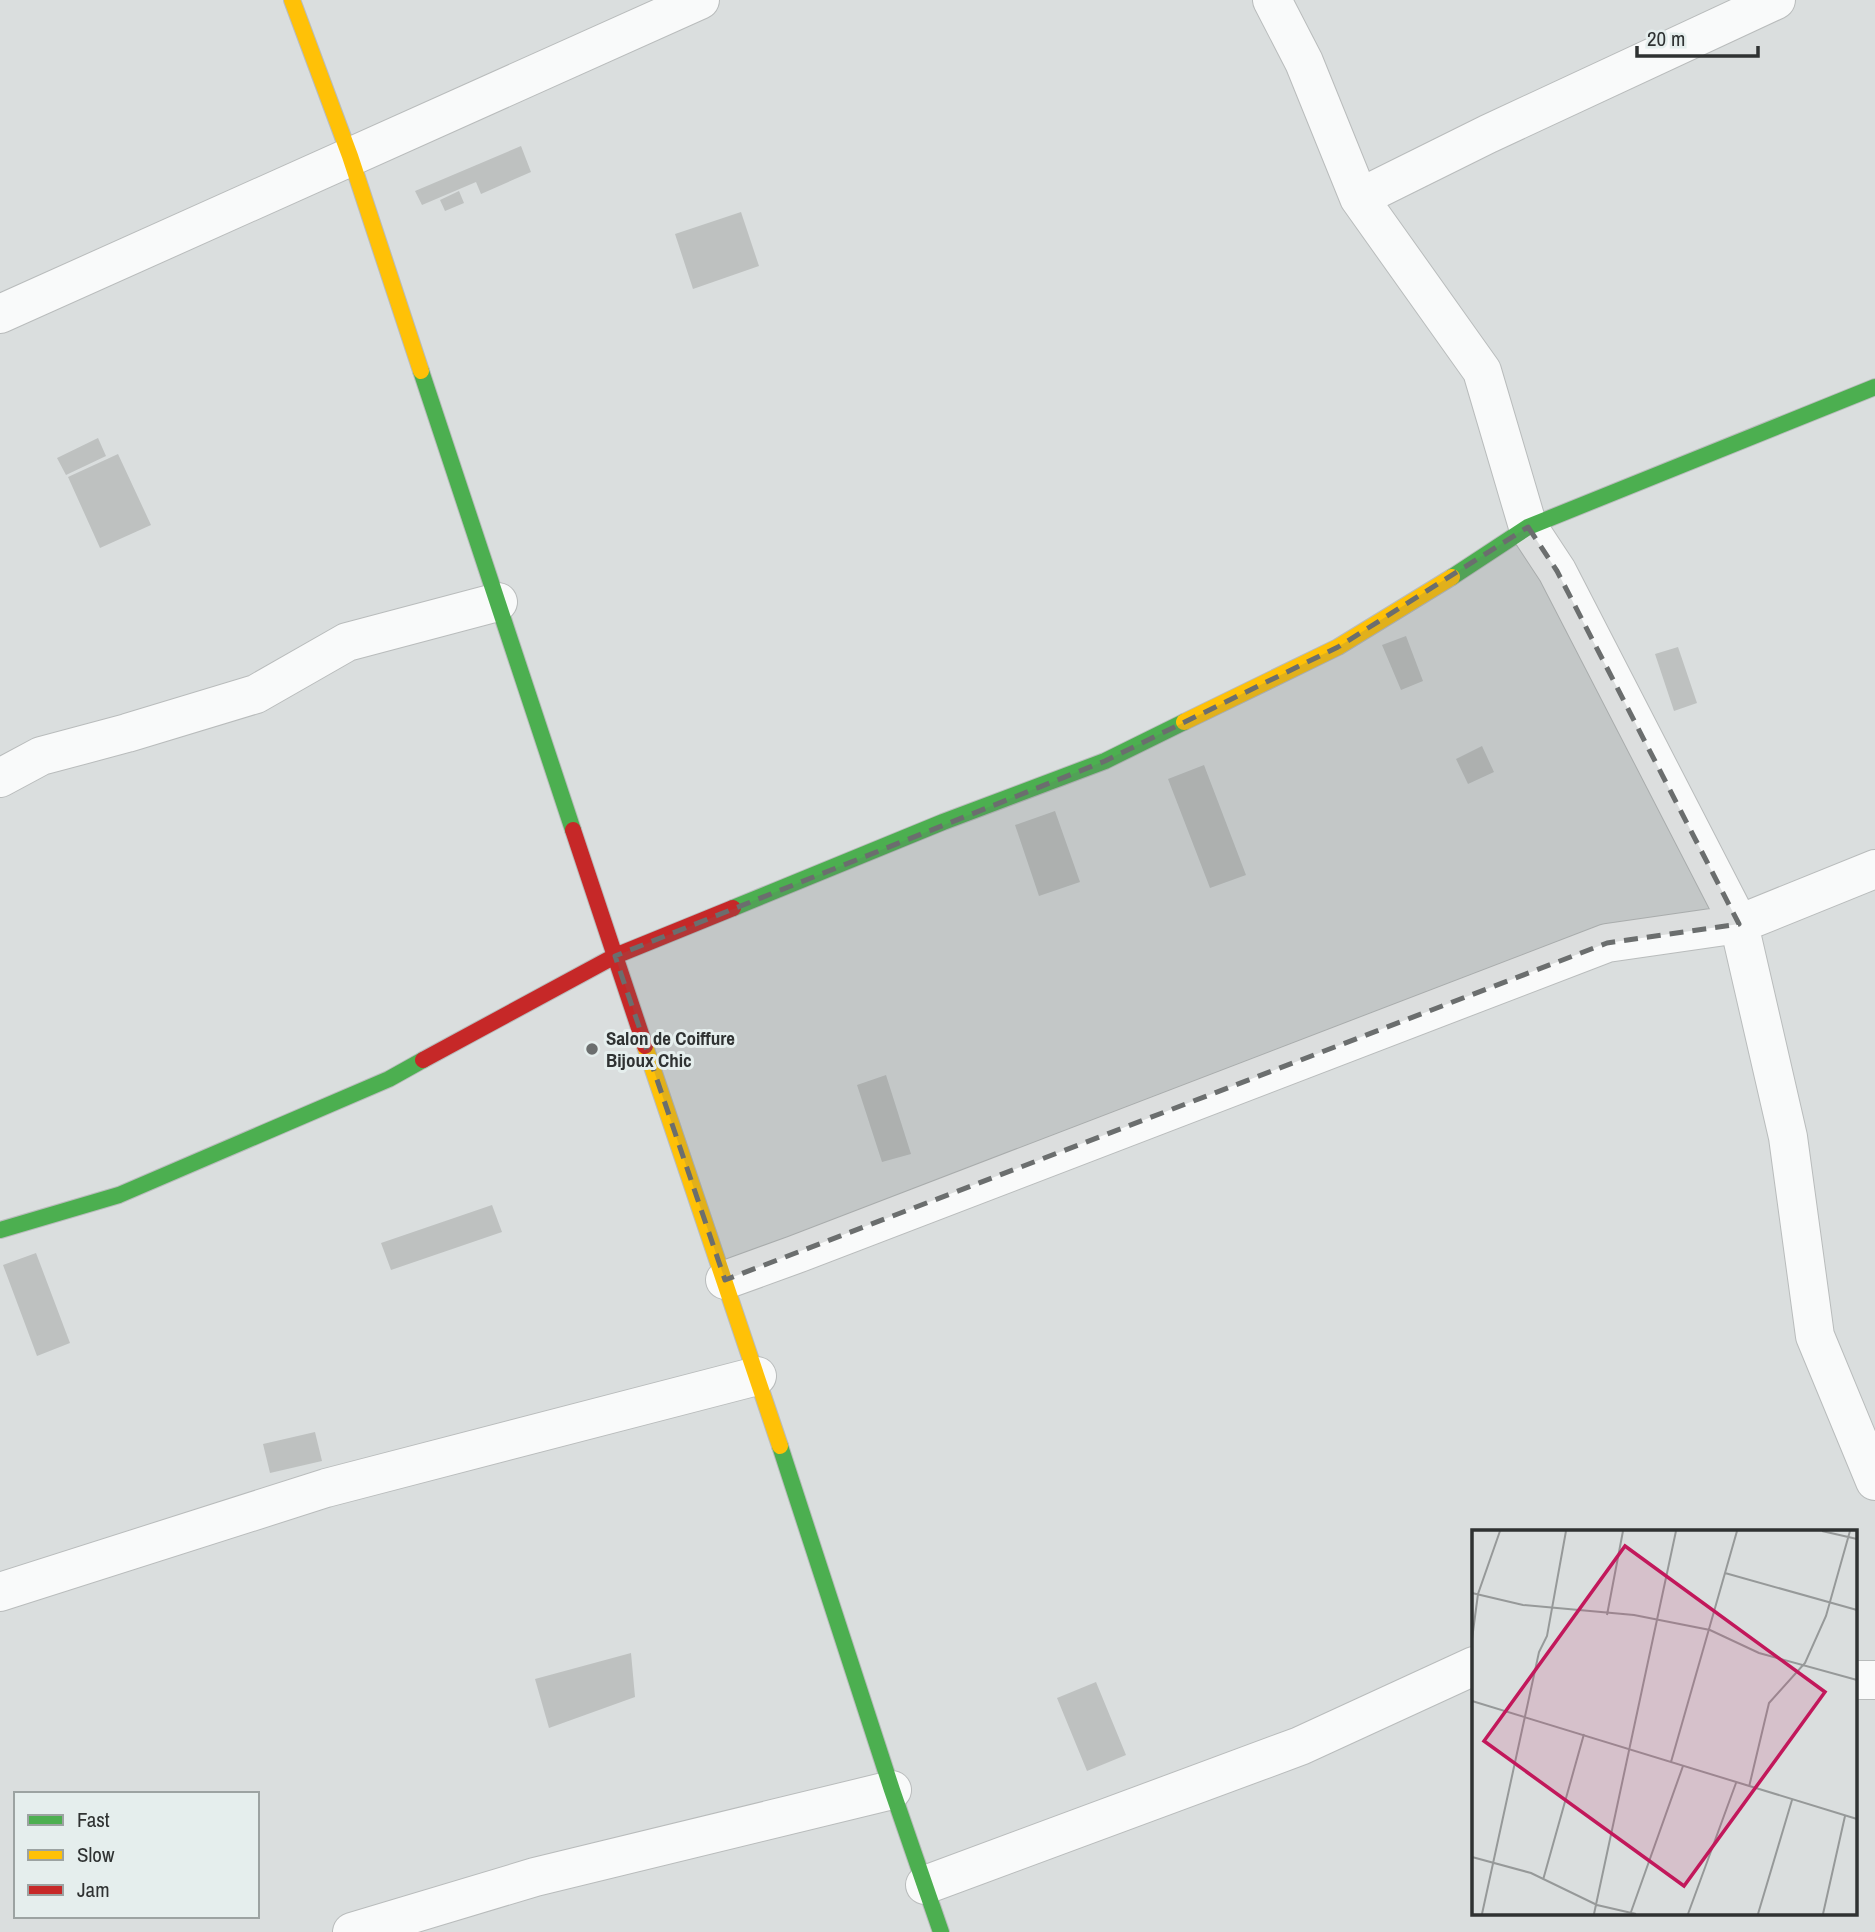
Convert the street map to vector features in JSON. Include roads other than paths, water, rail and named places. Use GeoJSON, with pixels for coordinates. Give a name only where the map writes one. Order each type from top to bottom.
{"type":"FeatureCollection","features":[{"type":"Feature","properties":{"kind":"street"},"geometry":{"type":"LineString","coordinates":[[292,0],[350,156],[757,1376],[892,1790],[942,1932]]}},
{"type":"Feature","properties":{"kind":"street"},"geometry":{"type":"LineString","coordinates":[[0,314],[700,0]]}},
{"type":"Feature","properties":{"kind":"street"},"geometry":{"type":"LineString","coordinates":[[1272,0],[1304,62],[1359,198],[1482,371],[1528,527],[1558,571],[1739,924],[1788,1137],[1815,1336],[1875,1481]]}},
{"type":"Feature","properties":{"kind":"street"},"geometry":{"type":"LineString","coordinates":[[1359,198],[1776,0]]}},
{"type":"Feature","properties":{"kind":"street"},"geometry":{"type":"LineString","coordinates":[[0,1230],[118,1195],[389,1079],[615,956],[943,822],[1105,761],[1338,647],[1461,572],[1528,527],[1875,387]]}},
{"type":"Feature","properties":{"kind":"street"},"geometry":{"type":"LineString","coordinates":[[0,778],[41,756],[256,695],[347,642],[498,602]]}},
{"type":"Feature","properties":{"kind":"street"},"geometry":{"type":"LineString","coordinates":[[725,1280],[1607,943],[1739,924],[1875,869]]}},
{"type":"Feature","properties":{"kind":"street"},"geometry":{"type":"LineString","coordinates":[[0,1592],[326,1488],[757,1376]]}},
{"type":"Feature","properties":{"kind":"street"},"geometry":{"type":"LineString","coordinates":[[925,1885],[1300,1746],[1472,1667]]}},
{"type":"Feature","properties":{"kind":"street"},"geometry":{"type":"LineString","coordinates":[[1857,1681],[1875,1680]]}},
{"type":"Feature","properties":{"kind":"street"},"geometry":{"type":"LineString","coordinates":[[352,1932],[536,1877],[892,1790]]}},
{"type":"Feature","properties":{"kind":"place","name":"Salon de Coiffure Bijoux Chic"},"geometry":{"type":"Point","coordinates":[592,1049]}}]}
